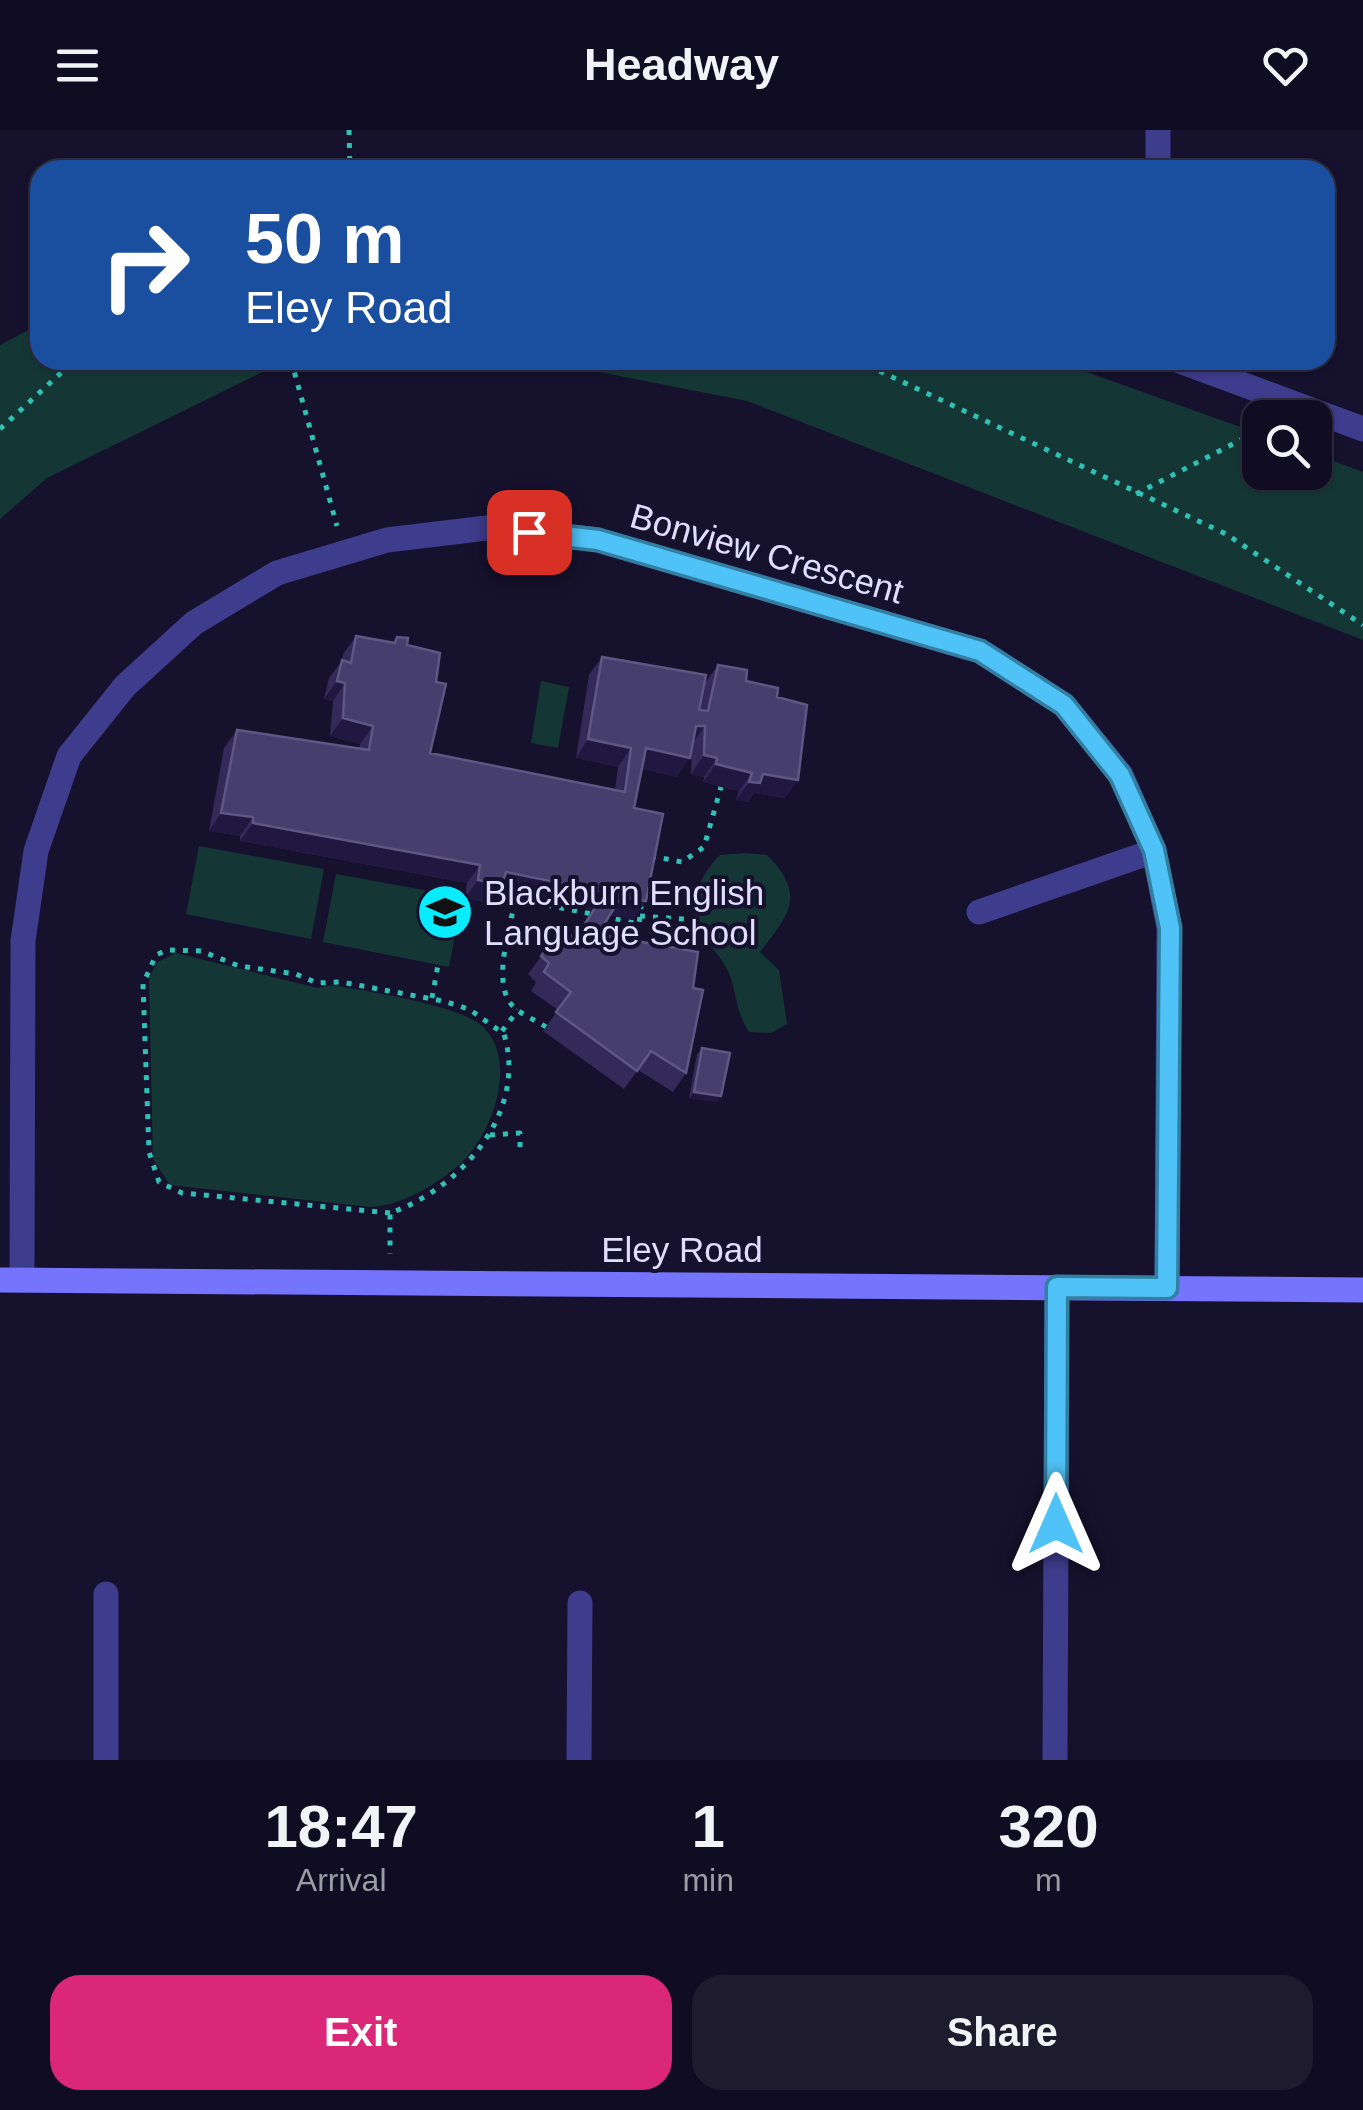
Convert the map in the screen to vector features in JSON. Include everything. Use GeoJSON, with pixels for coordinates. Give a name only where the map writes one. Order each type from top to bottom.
{"type":"FeatureCollection","features":[{"type":"Feature","properties":{"kind":"main road","name":"Eley Road"},"geometry":{"type":"LineString","coordinates":[[11,1280],[1363,1290]]}},
{"type":"Feature","properties":{"kind":"street"},"geometry":{"type":"LineString","coordinates":[[1158,130],[1158,160]]}},
{"type":"Feature","properties":{"kind":"street"},"geometry":{"type":"LineString","coordinates":[[1204,370],[1363,429]]}},
{"type":"Feature","properties":{"kind":"street","name":"Bonview Crescent"},"geometry":{"type":"LineString","coordinates":[[11,1280],[23,940],[36,851],[70,756],[125,686],[194,624],[277,573],[387,540],[495,528],[598,540],[980,651],[1064,705],[1120,775],[1154,850],[1170,928],[1167,1288]]}},
{"type":"Feature","properties":{"kind":"street"},"geometry":{"type":"LineString","coordinates":[[979,912],[1154,850]]}},
{"type":"Feature","properties":{"kind":"street"},"geometry":{"type":"LineString","coordinates":[[1055,1760],[1057,1287]]}},
{"type":"Feature","properties":{"kind":"street"},"geometry":{"type":"LineString","coordinates":[[106,1594],[106,1760]]}},
{"type":"Feature","properties":{"kind":"street"},"geometry":{"type":"LineString","coordinates":[[579,1760],[580,1603]]}},
{"type":"Feature","properties":{"kind":"path"},"geometry":{"type":"LineString","coordinates":[[350,130],[350,160]]}},
{"type":"Feature","properties":{"kind":"path"},"geometry":{"type":"LineString","coordinates":[[0,429],[65,370]]}},
{"type":"Feature","properties":{"kind":"path"},"geometry":{"type":"LineString","coordinates":[[294,370],[344,553]]}},
{"type":"Feature","properties":{"kind":"path"},"geometry":{"type":"LineString","coordinates":[[877,370],[1226,534],[1363,625]]}},
{"type":"Feature","properties":{"kind":"path"},"geometry":{"type":"LineString","coordinates":[[1136,494],[1242,439]]}},
{"type":"Feature","properties":{"kind":"path"},"geometry":{"type":"LineString","coordinates":[[648,871],[650,856],[682,862],[704,848],[721,787]]}},
{"type":"Feature","properties":{"kind":"path"},"geometry":{"type":"LineString","coordinates":[[546,1027],[510,1004],[504,976],[516,898],[638,924],[642,901]]}},
{"type":"Feature","properties":{"kind":"path"},"geometry":{"type":"LineString","coordinates":[[640,916],[697,920]]}},
{"type":"Feature","properties":{"kind":"path"},"geometry":{"type":"LineString","coordinates":[[186,948],[213,953],[240,966],[296,974],[317,983],[341,982],[432,998],[469,1009],[501,1032],[509,1052],[508,1073],[479,1152],[458,1174],[390,1214],[182,1193],[160,1182],[150,1152],[145,971],[156,955],[186,948]]}},
{"type":"Feature","properties":{"kind":"path"},"geometry":{"type":"LineString","coordinates":[[432,998],[438,965]]}},
{"type":"Feature","properties":{"kind":"path"},"geometry":{"type":"LineString","coordinates":[[501,1032],[518,1010]]}},
{"type":"Feature","properties":{"kind":"path"},"geometry":{"type":"LineString","coordinates":[[488,1136],[520,1132],[520,1149]]}},
{"type":"Feature","properties":{"kind":"path"},"geometry":{"type":"LineString","coordinates":[[390,1214],[390,1282]]}},
{"type":"Feature","properties":{"kind":"green space"},"geometry":{"type":"Polygon","coordinates":[[[30,329],[30,370],[267,370],[47,478],[0,519],[0,345],[30,329]]]}},
{"type":"Feature","properties":{"kind":"green space"},"geometry":{"type":"Polygon","coordinates":[[[589,370],[1081,370],[1242,428],[1242,490],[1332,490],[1332,460],[1363,472],[1363,640],[747,401],[589,370]]]}},
{"type":"Feature","properties":{"kind":"green space"},"geometry":{"type":"Polygon","coordinates":[[[541,681],[569,687],[558,748],[531,743],[541,681]]]}},
{"type":"Feature","properties":{"kind":"green space"},"geometry":{"type":"Polygon","coordinates":[[[199,846],[324,869],[311,939],[186,914],[199,846]]]}},
{"type":"Feature","properties":{"kind":"green space"},"geometry":{"type":"Polygon","coordinates":[[[720,855],[767,855],[787,882],[790,894],[786,916],[760,952],[779,970],[787,1024],[771,1033],[749,1032],[729,973],[701,934],[694,913],[701,881],[713,863],[720,855]]]}},
{"type":"Feature","properties":{"kind":"green space"},"geometry":{"type":"Polygon","coordinates":[[[336,874],[462,897],[449,967],[323,942],[336,874]]]}},
{"type":"Feature","properties":{"kind":"green space"},"geometry":{"type":"Polygon","coordinates":[[[176,953],[318,988],[332,985],[411,1000],[453,1011],[481,1025],[493,1040],[500,1079],[489,1121],[479,1141],[467,1157],[434,1184],[382,1206],[170,1185],[153,1159],[149,979],[156,963],[176,953]]]}},
{"type":"Feature","properties":{"kind":"building"},"geometry":{"type":"Polygon","coordinates":[[[356,636],[395,643],[397,637],[408,638],[407,645],[440,653],[436,682],[446,684],[430,753],[625,792],[631,748],[588,739],[602,657],[706,675],[699,710],[708,711],[718,665],[747,670],[746,681],[778,688],[777,697],[807,705],[798,780],[763,774],[760,783],[749,782],[752,773],[716,764],[717,758],[704,755],[705,726],[696,726],[690,758],[646,748],[634,808],[663,814],[646,901],[621,897],[598,934],[698,952],[693,988],[703,990],[686,1073],[651,1051],[637,1071],[556,1012],[571,992],[544,972],[549,963],[541,956],[556,937],[578,935],[605,892],[506,872],[502,885],[478,880],[480,865],[253,823],[253,817],[221,813],[237,730],[369,750],[373,726],[343,718],[345,683],[337,681],[342,660],[351,663],[356,636]]]}},
{"type":"Feature","properties":{"kind":"building"},"geometry":{"type":"Polygon","coordinates":[[[702,1048],[730,1053],[721,1096],[694,1092],[702,1048]]]}},
{"type":"Feature","properties":{"kind":"place","name":"Blackburn English Language School"},"geometry":{"type":"Point","coordinates":[445,912]}},
{"type":"Feature","properties":{"kind":"route"},"geometry":{"type":"LineString","coordinates":[[529,532],[598,540],[980,651],[1064,705],[1120,775],[1154,850],[1170,928],[1167,1288],[1057,1287],[1056,1524]]}}]}
